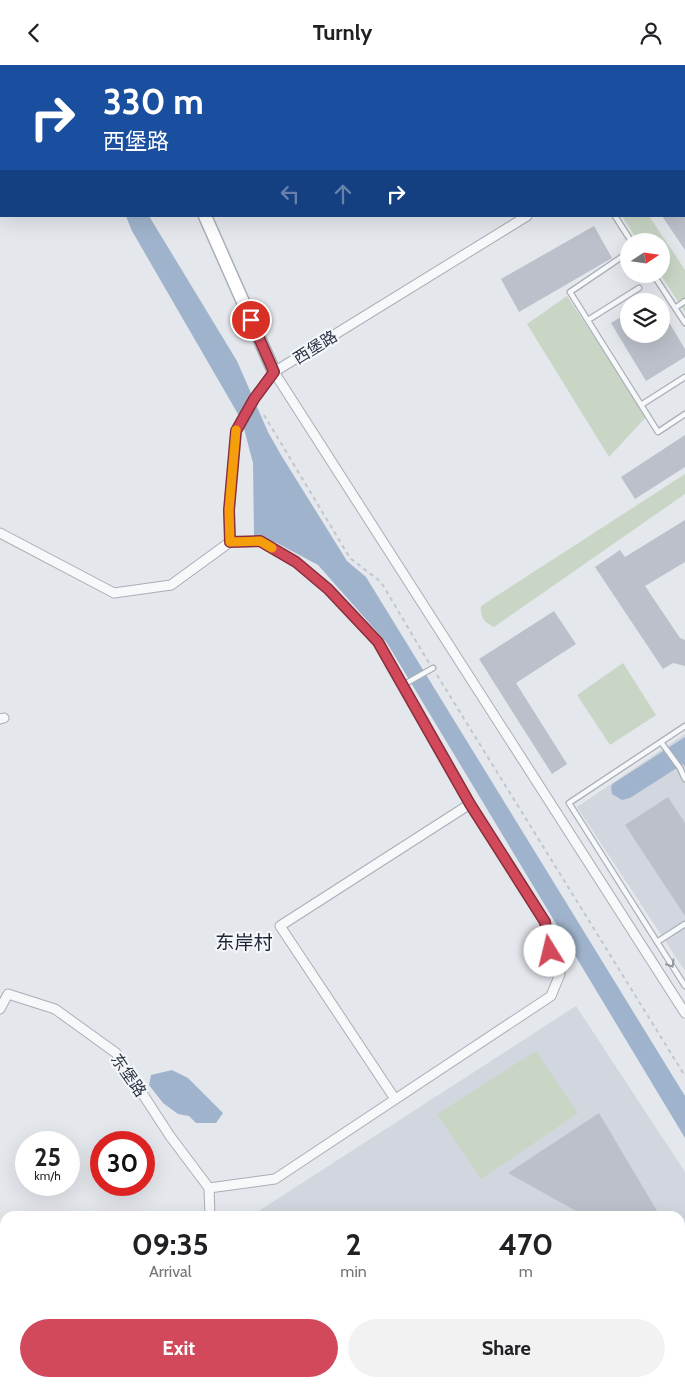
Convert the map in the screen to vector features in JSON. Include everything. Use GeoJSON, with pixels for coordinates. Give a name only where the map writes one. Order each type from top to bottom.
{"type":"FeatureCollection","features":[{"type":"Feature","properties":{"kind":"street"},"geometry":{"type":"LineString","coordinates":[[205,217],[274,372],[685,1013]]}},
{"type":"Feature","properties":{"kind":"street","name":"西堡路"},"geometry":{"type":"LineString","coordinates":[[230,542],[229,510],[237,428],[254,399],[274,372],[516,219]]}},
{"type":"Feature","properties":{"kind":"street"},"geometry":{"type":"LineString","coordinates":[[0,533],[114,593],[171,585],[230,542],[260,541],[296,562],[328,589],[378,642],[470,804],[545,922],[550,951],[560,974],[551,996],[275,1179],[209,1188],[210,1211]]}},
{"type":"Feature","properties":{"kind":"street"},"geometry":{"type":"LineString","coordinates":[[395,1099],[280,926],[470,804]]}},
{"type":"Feature","properties":{"kind":"street","name":"东堡路"},"geometry":{"type":"LineString","coordinates":[[0,1009],[8,995],[55,1009],[116,1053],[170,1137],[209,1188]]}},
{"type":"Feature","properties":{"kind":"lane"},"geometry":{"type":"LineString","coordinates":[[616,217],[626,233]]}},
{"type":"Feature","properties":{"kind":"lane"},"geometry":{"type":"LineString","coordinates":[[620,258],[570,292],[658,432],[685,414]]}},
{"type":"Feature","properties":{"kind":"lane"},"geometry":{"type":"LineString","coordinates":[[659,283],[685,323]]}},
{"type":"Feature","properties":{"kind":"lane"},"geometry":{"type":"LineString","coordinates":[[588,320],[639,288]]}},
{"type":"Feature","properties":{"kind":"lane"},"geometry":{"type":"LineString","coordinates":[[675,308],[685,301]]}},
{"type":"Feature","properties":{"kind":"lane"},"geometry":{"type":"LineString","coordinates":[[641,405],[685,377]]}},
{"type":"Feature","properties":{"kind":"lane"},"geometry":{"type":"LineString","coordinates":[[403,685],[432,669]]}},
{"type":"Feature","properties":{"kind":"lane"},"geometry":{"type":"LineString","coordinates":[[685,726],[662,744],[569,803],[685,986]]}},
{"type":"Feature","properties":{"kind":"lane"},"geometry":{"type":"LineString","coordinates":[[662,744],[680,768],[685,779]]}},
{"type":"Feature","properties":{"kind":"lane"},"geometry":{"type":"LineString","coordinates":[[658,942],[685,924]]}},
{"type":"Feature","properties":{"kind":"path"},"geometry":{"type":"LineString","coordinates":[[264,415],[350,558],[381,582],[432,669],[685,1076]]}},
{"type":"Feature","properties":{"kind":"shaded area"},"geometry":{"type":"Polygon","coordinates":[[[685,734],[685,971],[577,807],[685,734]]]}},
{"type":"Feature","properties":{"kind":"shaded area"},"geometry":{"type":"Polygon","coordinates":[[[576,1006],[685,1172],[685,1211],[259,1211],[576,1006]]]}},
{"type":"Feature","properties":{"kind":"green space"},"geometry":{"type":"Polygon","coordinates":[[[623,217],[650,217],[660,233],[633,233],[623,217]]]}},
{"type":"Feature","properties":{"kind":"green space"},"geometry":{"type":"Polygon","coordinates":[[[670,248],[685,270],[685,312],[666,283],[670,283],[670,248]]]}},
{"type":"Feature","properties":{"kind":"green space"},"geometry":{"type":"Polygon","coordinates":[[[567,296],[647,416],[609,457],[527,324],[567,296]]]}},
{"type":"Feature","properties":{"kind":"green space"},"geometry":{"type":"Polygon","coordinates":[[[685,474],[685,494],[494,627],[483,619],[481,606],[685,474]]]}},
{"type":"Feature","properties":{"kind":"green space"},"geometry":{"type":"Polygon","coordinates":[[[623,663],[656,715],[610,745],[577,695],[623,663]]]}},
{"type":"Feature","properties":{"kind":"green space"},"geometry":{"type":"Polygon","coordinates":[[[536,1051],[578,1113],[481,1179],[437,1114],[536,1051]]]}},
{"type":"Feature","properties":{"kind":"water"},"geometry":{"type":"Polygon","coordinates":[[[126,217],[150,217],[237,361],[268,432],[281,455],[347,561],[366,577],[685,1096],[685,1138],[387,643],[318,565],[277,543],[254,536],[253,463],[242,421],[132,231],[126,217]]]}},
{"type":"Feature","properties":{"kind":"water"},"geometry":{"type":"Polygon","coordinates":[[[685,737],[685,767],[683,764],[630,798],[622,800],[612,794],[611,786],[614,783],[685,737]]]}},
{"type":"Feature","properties":{"kind":"water"},"geometry":{"type":"Polygon","coordinates":[[[172,1070],[188,1078],[223,1113],[216,1123],[196,1123],[189,1116],[178,1114],[163,1103],[149,1085],[151,1075],[172,1070]]]}},
{"type":"Feature","properties":{"kind":"building"},"geometry":{"type":"Polygon","coordinates":[[[663,217],[685,217],[685,250],[663,217]]]}},
{"type":"Feature","properties":{"kind":"building"},"geometry":{"type":"Polygon","coordinates":[[[594,226],[612,258],[519,312],[501,279],[594,226]]]}},
{"type":"Feature","properties":{"kind":"building"},"geometry":{"type":"Polygon","coordinates":[[[620,318],[620,338],[611,323],[620,318]]]}},
{"type":"Feature","properties":{"kind":"building"},"geometry":{"type":"Polygon","coordinates":[[[670,324],[685,349],[685,357],[646,381],[623,343],[670,343],[670,324]]]}},
{"type":"Feature","properties":{"kind":"building"},"geometry":{"type":"Polygon","coordinates":[[[685,435],[685,467],[635,499],[621,477],[685,435]]]}},
{"type":"Feature","properties":{"kind":"building"},"geometry":{"type":"Polygon","coordinates":[[[685,520],[685,562],[645,586],[680,638],[685,640],[685,666],[673,663],[663,669],[595,567],[620,550],[625,557],[685,520]]]}},
{"type":"Feature","properties":{"kind":"building"},"geometry":{"type":"Polygon","coordinates":[[[554,611],[576,644],[516,683],[567,764],[552,774],[479,659],[554,611]]]}},
{"type":"Feature","properties":{"kind":"building"},"geometry":{"type":"Polygon","coordinates":[[[668,797],[685,823],[685,916],[625,825],[668,797]]]}},
{"type":"Feature","properties":{"kind":"building"},"geometry":{"type":"Polygon","coordinates":[[[599,1113],[657,1211],[576,1211],[508,1173],[599,1113]]]}},
{"type":"Feature","properties":{"kind":"slow traffic"},"geometry":{"type":"LineString","coordinates":[[236,430],[229,510],[230,542],[260,541],[272,548]]}},
{"type":"Feature","properties":{"kind":"district","name":"东岸村"},"geometry":{"type":"Point","coordinates":[244,942]}},
{"type":"Feature","properties":{"kind":"route"},"geometry":{"type":"LineString","coordinates":[[251,320],[274,372],[254,399],[236,431],[229,510],[230,542],[260,541],[296,562],[328,589],[378,642],[470,804],[545,922],[550,951]]}}]}
